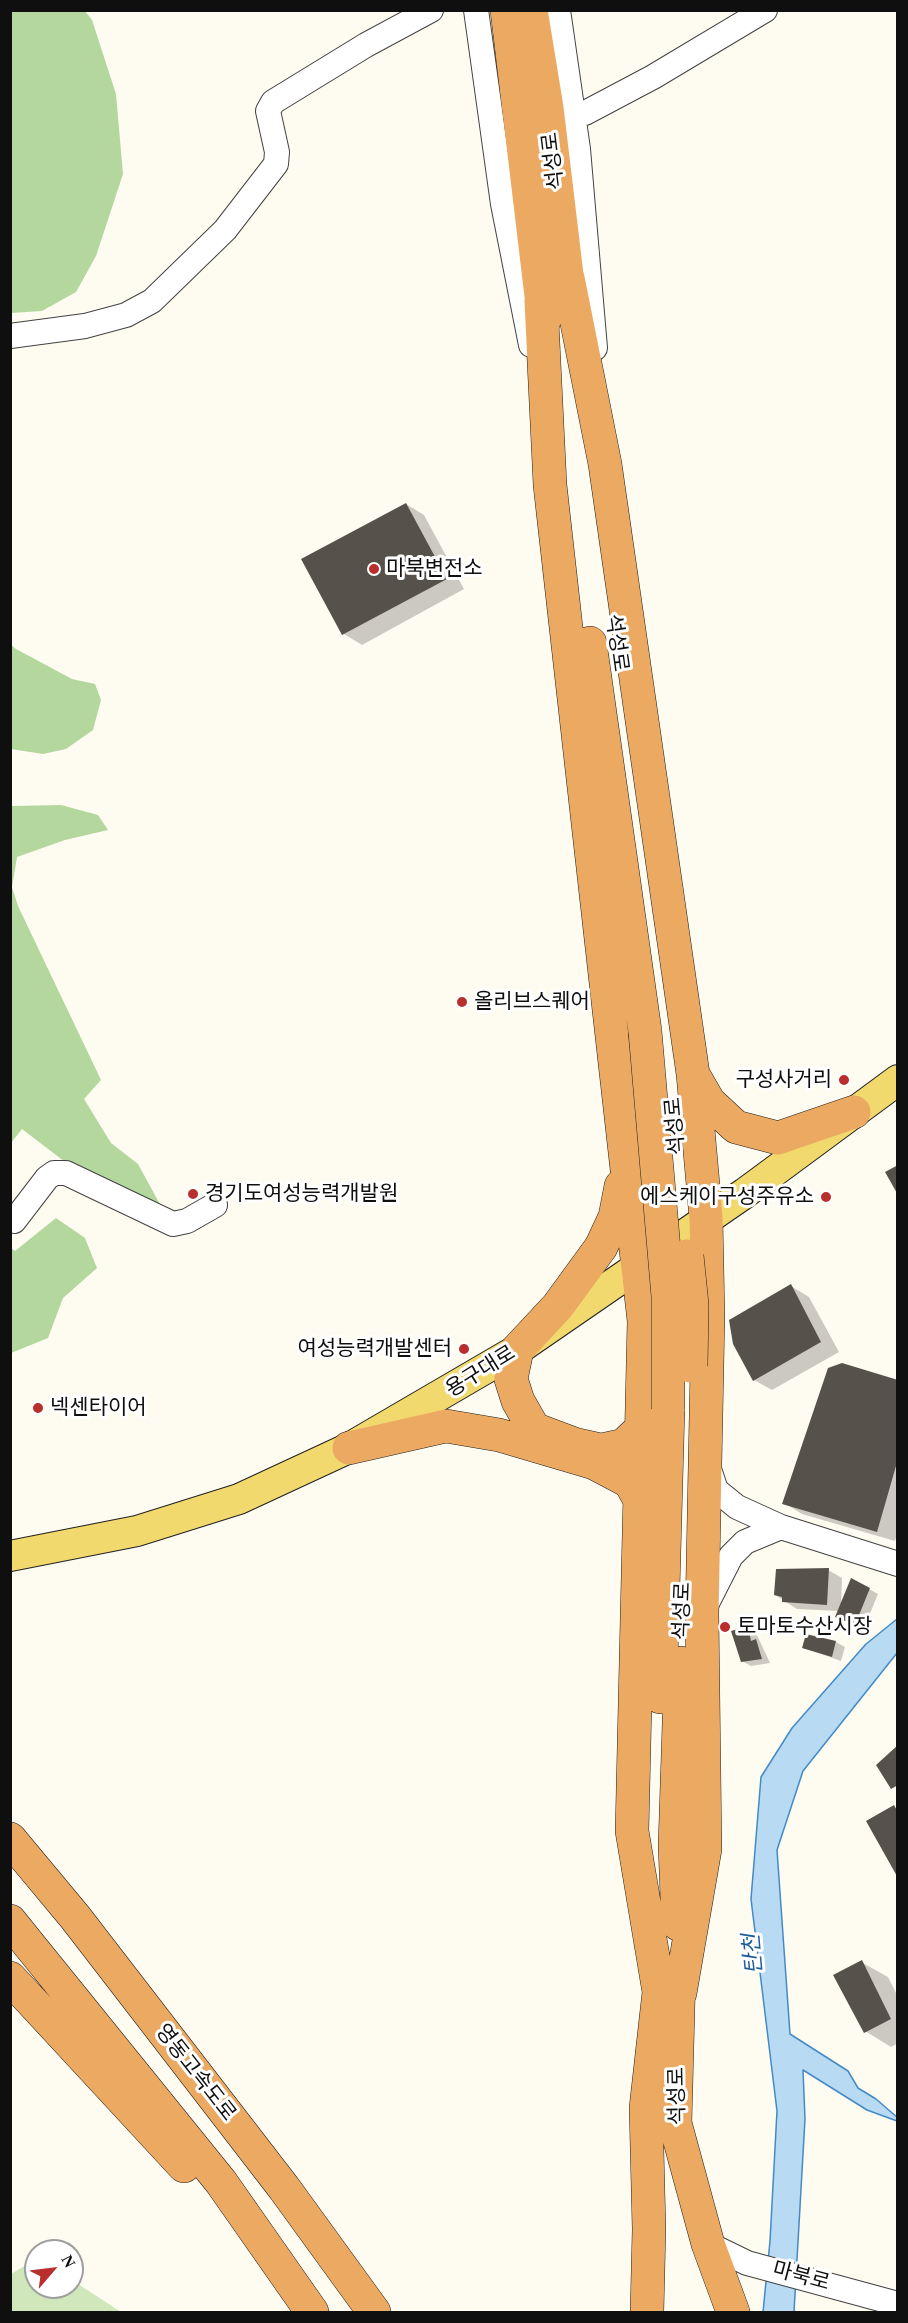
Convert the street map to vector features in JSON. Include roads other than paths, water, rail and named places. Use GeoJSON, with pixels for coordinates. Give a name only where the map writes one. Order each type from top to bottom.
{"type":"FeatureCollection","features":[{"type":"Feature","properties":{"kind":"highway","name":"석성로"},"geometry":{"type":"LineString","coordinates":[[507,10],[541,301],[656,1030]]}},
{"type":"Feature","properties":{"kind":"highway","name":"석성로"},"geometry":{"type":"LineString","coordinates":[[531,10],[547,108],[568,278],[656,1030],[668,1296],[688,1399],[656,1826],[669,1993],[675,2123],[708,2244],[733,2313]]}},
{"type":"Feature","properties":{"kind":"highway"},"geometry":{"type":"LineString","coordinates":[[568,278],[605,464],[693,1074],[706,1218],[708,1316],[688,1399]]}},
{"type":"Feature","properties":{"kind":"highway"},"geometry":{"type":"LineString","coordinates":[[541,301],[550,485],[636,1268],[644,1322],[632,1831],[669,1993]]}},
{"type":"Feature","properties":{"kind":"highway"},"geometry":{"type":"LineString","coordinates":[[615,1066],[628,1084],[638,1091],[665,1099],[680,1099],[693,1074]]}},
{"type":"Feature","properties":{"kind":"highway"},"geometry":{"type":"LineString","coordinates":[[693,1074],[709,1102],[736,1127],[778,1138],[854,1112]]}},
{"type":"Feature","properties":{"kind":"highway"},"geometry":{"type":"LineString","coordinates":[[623,1142],[620,1194],[615,1217],[601,1247],[558,1306],[517,1350],[512,1379],[518,1401],[534,1429],[574,1444],[601,1450],[624,1444],[641,1430]]}},
{"type":"Feature","properties":{"kind":"highway"},"geometry":{"type":"LineString","coordinates":[[642,1381],[657,1362],[677,1353],[688,1354],[696,1359],[688,1399],[705,1456],[702,1614],[705,1848],[669,1993]]}},
{"type":"Feature","properties":{"kind":"highway"},"geometry":{"type":"LineString","coordinates":[[349,1448],[446,1426],[499,1435],[594,1463],[630,1482],[641,1502]]}},
{"type":"Feature","properties":{"kind":"highway","name":"영동고속도로"},"geometry":{"type":"LineString","coordinates":[[10,1839],[75,1917],[284,2188],[374,2313]]}},
{"type":"Feature","properties":{"kind":"highway"},"geometry":{"type":"LineString","coordinates":[[10,1921],[221,2182],[311,2313]]}},
{"type":"Feature","properties":{"kind":"highway"},"geometry":{"type":"LineString","coordinates":[[10,1978],[187,2169],[311,2313]]}},
{"type":"Feature","properties":{"kind":"highway","name":"석성로"},"geometry":{"type":"LineString","coordinates":[[647,2313],[649,2229],[646,2108],[669,1993]]}},
{"type":"Feature","properties":{"kind":"main road","name":"용구대로"},"geometry":{"type":"LineString","coordinates":[[10,1556],[137,1531],[228,1503],[349,1448],[517,1350],[745,1193],[897,1080]]}},
{"type":"Feature","properties":{"kind":"street"},"geometry":{"type":"LineString","coordinates":[[10,336],[85,326],[126,315],[152,301],[225,230],[276,164],[277,152],[268,111],[273,102],[366,45],[431,10]]}},
{"type":"Feature","properties":{"kind":"street"},"geometry":{"type":"LineString","coordinates":[[476,10],[503,204],[535,366],[550,485]]}},
{"type":"Feature","properties":{"kind":"street"},"geometry":{"type":"LineString","coordinates":[[558,10],[578,149],[605,464]]}},
{"type":"Feature","properties":{"kind":"street"},"geometry":{"type":"LineString","coordinates":[[585,113],[653,77],[765,10]]}},
{"type":"Feature","properties":{"kind":"street"},"geometry":{"type":"LineString","coordinates":[[14,1221],[46,1178],[54,1173],[66,1173],[173,1224],[187,1221],[214,1205]]}},
{"type":"Feature","properties":{"kind":"street"},"geometry":{"type":"LineString","coordinates":[[705,1456],[716,1490],[737,1507],[781,1527],[895,1563]]}},
{"type":"Feature","properties":{"kind":"street"},"geometry":{"type":"LineString","coordinates":[[702,1614],[731,1556],[745,1542],[781,1527]]}},
{"type":"Feature","properties":{"kind":"street","name":"마북로"},"geometry":{"type":"LineString","coordinates":[[708,2244],[747,2263],[897,2304]]}},
{"type":"Feature","properties":{"kind":"water","name":"탄천"},"geometry":{"type":"Polygon","coordinates":[[[897,1619],[897,1653],[803,1771],[777,1850],[790,2034],[848,2071],[858,2088],[876,2099],[898,2118],[897,2121],[867,2110],[803,2070],[805,2119],[794,2312],[763,2312],[770,2241],[777,2111],[751,1899],[761,1777],[792,1728],[866,1644],[897,1619]]]}},
{"type":"Feature","properties":{"kind":"place","name":"마북변전소"},"geometry":{"type":"Point","coordinates":[374,569]}},
{"type":"Feature","properties":{"kind":"place","name":"올리브스퀘어"},"geometry":{"type":"Point","coordinates":[462,1002]}},
{"type":"Feature","properties":{"kind":"place","name":"구성사거리"},"geometry":{"type":"Point","coordinates":[844,1080]}},
{"type":"Feature","properties":{"kind":"place","name":"경기도여성능력개발원"},"geometry":{"type":"Point","coordinates":[193,1194]}},
{"type":"Feature","properties":{"kind":"place","name":"에스케이구성주유소"},"geometry":{"type":"Point","coordinates":[826,1197]}},
{"type":"Feature","properties":{"kind":"place","name":"여성능력개발센터"},"geometry":{"type":"Point","coordinates":[464,1349]}},
{"type":"Feature","properties":{"kind":"place","name":"넥센타이어"},"geometry":{"type":"Point","coordinates":[38,1408]}},
{"type":"Feature","properties":{"kind":"place","name":"토마토수산시장"},"geometry":{"type":"Point","coordinates":[725,1627]}}]}
